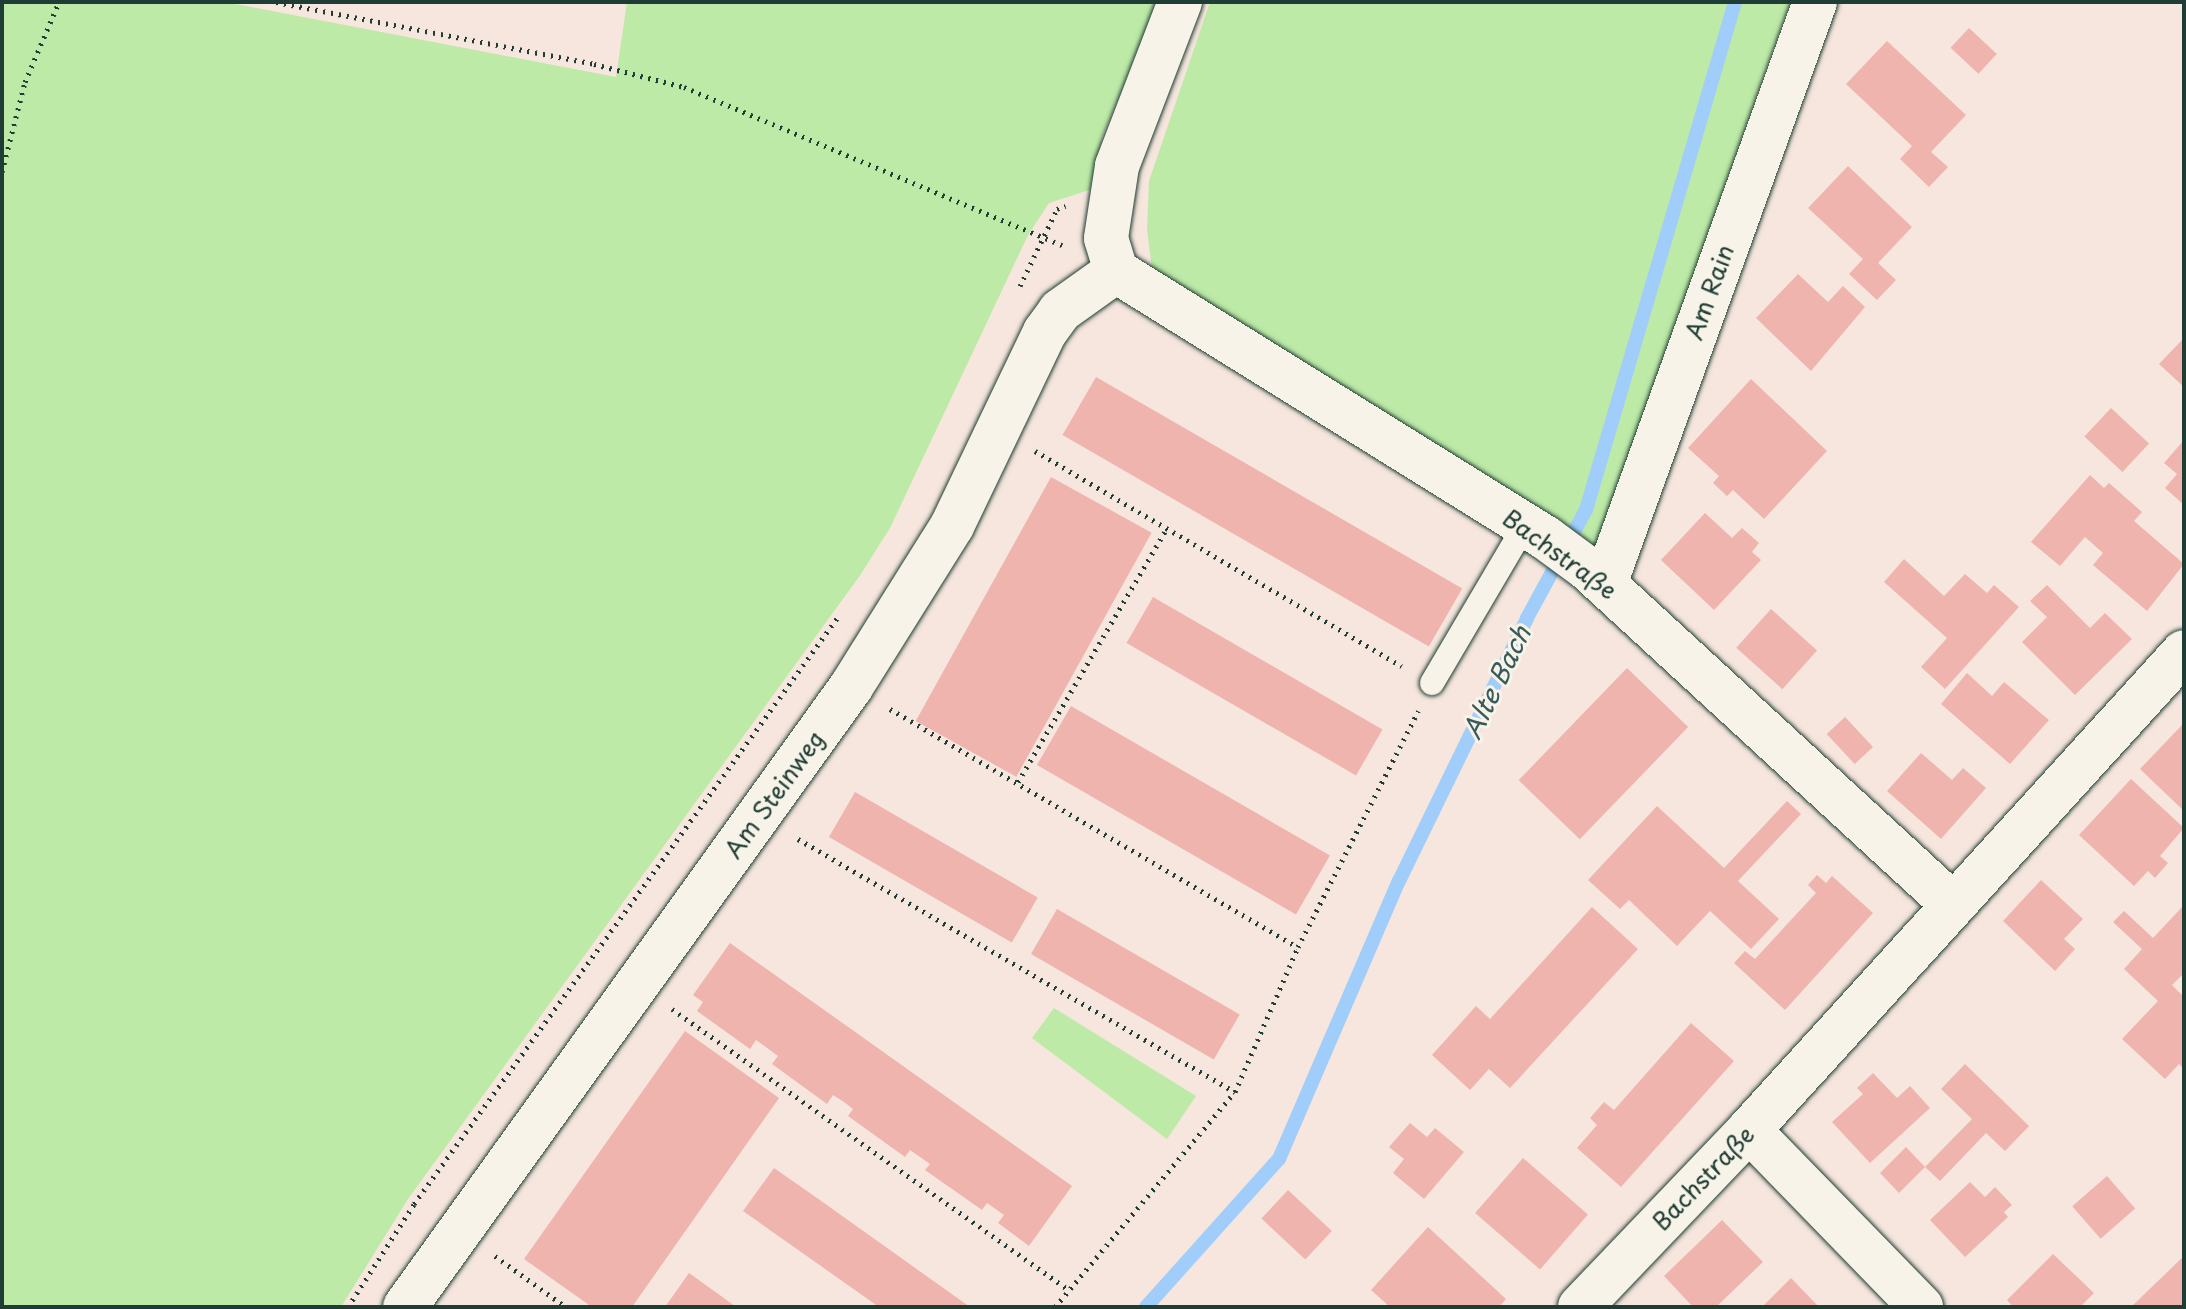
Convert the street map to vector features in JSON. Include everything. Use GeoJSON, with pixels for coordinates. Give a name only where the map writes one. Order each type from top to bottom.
{"type":"FeatureCollection","features":[{"type":"Feature","properties":{"kind":"street"},"geometry":{"type":"LineString","coordinates":[[1116,271],[1106,238],[1117,166],[1180,2]]}},
{"type":"Feature","properties":{"kind":"street","name":"Am Rain"},"geometry":{"type":"LineString","coordinates":[[1596,576],[1815,2]]}},
{"type":"Feature","properties":{"kind":"street","name":"Am Steinweg"},"geometry":{"type":"LineString","coordinates":[[405,1307],[635,983],[851,687],[952,526],[1028,360],[1060,311],[1116,271]]}},
{"type":"Feature","properties":{"kind":"street","name":"Bachstraße"},"geometry":{"type":"LineString","coordinates":[[1116,271],[1535,532],[1596,576],[1952,904]]}},
{"type":"Feature","properties":{"kind":"street","name":"Bachstraße"},"geometry":{"type":"LineString","coordinates":[[1580,1307],[1749,1130],[2184,652]]}},
{"type":"Feature","properties":{"kind":"street"},"geometry":{"type":"LineString","coordinates":[[1749,1130],[1921,1307]]}},
{"type":"Feature","properties":{"kind":"lane"},"geometry":{"type":"LineString","coordinates":[[1432,683],[1535,532]]}},
{"type":"Feature","properties":{"kind":"path"},"geometry":{"type":"LineString","coordinates":[[2,172],[25,82],[59,2]]}},
{"type":"Feature","properties":{"kind":"path"},"geometry":{"type":"LineString","coordinates":[[276,2],[594,64],[684,87],[1044,236],[1014,297]]}},
{"type":"Feature","properties":{"kind":"path"},"geometry":{"type":"LineString","coordinates":[[997,429],[1432,683],[1298,947],[1235,1092],[1055,1307]]}},
{"type":"Feature","properties":{"kind":"path"},"geometry":{"type":"LineString","coordinates":[[1018,782],[1167,528]]}},
{"type":"Feature","properties":{"kind":"path"},"geometry":{"type":"LineString","coordinates":[[348,1307],[414,1204],[848,603]]}},
{"type":"Feature","properties":{"kind":"path"},"geometry":{"type":"LineString","coordinates":[[851,687],[1298,947]]}},
{"type":"Feature","properties":{"kind":"path"},"geometry":{"type":"LineString","coordinates":[[759,816],[1235,1092]]}},
{"type":"Feature","properties":{"kind":"path"},"geometry":{"type":"LineString","coordinates":[[635,983],[1069,1290]]}},
{"type":"Feature","properties":{"kind":"path"},"geometry":{"type":"LineString","coordinates":[[459,1230],[566,1307]]}},
{"type":"Feature","properties":{"kind":"green space"},"geometry":{"type":"Polygon","coordinates":[[[2,2],[225,2],[616,77],[627,2],[1159,2],[1102,137],[1092,189],[1049,203],[1028,235],[890,528],[861,574],[408,1199],[341,1307],[2,1307],[2,2]]]}},
{"type":"Feature","properties":{"kind":"green space"},"geometry":{"type":"Polygon","coordinates":[[[1210,2],[1790,2],[1595,553],[1154,284],[1147,230],[1149,181],[1210,2]]]}},
{"type":"Feature","properties":{"kind":"green space"},"geometry":{"type":"Polygon","coordinates":[[[1054,1008],[1196,1096],[1167,1139],[1032,1038],[1054,1008]]]}},
{"type":"Feature","properties":{"kind":"building"},"geometry":{"type":"Polygon","coordinates":[[[1969,28],[1997,54],[1978,74],[1951,48],[1969,28]]]}},
{"type":"Feature","properties":{"kind":"building"},"geometry":{"type":"Polygon","coordinates":[[[1887,41],[1966,115],[1931,152],[1948,167],[1929,187],[1900,159],[1912,146],[1846,84],[1887,41]]]}},
{"type":"Feature","properties":{"kind":"building"},"geometry":{"type":"Polygon","coordinates":[[[1848,166],[1912,227],[1878,263],[1896,280],[1877,300],[1849,274],[1863,259],[1808,208],[1848,166]]]}},
{"type":"Feature","properties":{"kind":"building"},"geometry":{"type":"Polygon","coordinates":[[[1798,274],[1828,302],[1843,286],[1865,307],[1811,371],[1756,318],[1798,274]]]}},
{"type":"Feature","properties":{"kind":"building"},"geometry":{"type":"Polygon","coordinates":[[[2184,338],[2184,387],[2159,364],[2184,338]]]}},
{"type":"Feature","properties":{"kind":"building"},"geometry":{"type":"Polygon","coordinates":[[[1096,377],[1462,588],[1429,647],[1062,435],[1096,377]]]}},
{"type":"Feature","properties":{"kind":"building"},"geometry":{"type":"Polygon","coordinates":[[[1751,379],[1827,451],[1764,519],[1733,490],[1727,496],[1713,483],[1719,476],[1688,448],[1751,379]]]}},
{"type":"Feature","properties":{"kind":"building"},"geometry":{"type":"Polygon","coordinates":[[[2111,408],[2149,443],[2122,472],[2084,437],[2111,408]]]}},
{"type":"Feature","properties":{"kind":"building"},"geometry":{"type":"Polygon","coordinates":[[[2184,440],[2184,505],[2165,488],[2177,474],[2164,463],[2184,440]]]}},
{"type":"Feature","properties":{"kind":"building"},"geometry":{"type":"Polygon","coordinates":[[[2090,475],[2104,488],[2109,483],[2142,512],[2134,521],[2184,564],[2147,611],[2093,565],[2103,553],[2085,537],[2060,566],[2031,542],[2090,475]]]}},
{"type":"Feature","properties":{"kind":"building"},"geometry":{"type":"Polygon","coordinates":[[[1051,477],[1152,533],[1016,777],[916,721],[1051,477]]]}},
{"type":"Feature","properties":{"kind":"building"},"geometry":{"type":"Polygon","coordinates":[[[1705,513],[1732,538],[1742,528],[1759,543],[1752,552],[1761,560],[1714,610],[1661,560],[1705,513]]]}},
{"type":"Feature","properties":{"kind":"building"},"geometry":{"type":"Polygon","coordinates":[[[1904,559],[1944,596],[1965,574],[1987,593],[1994,585],[2019,607],[1945,689],[1921,667],[1947,638],[1884,582],[1904,559]]]}},
{"type":"Feature","properties":{"kind":"building"},"geometry":{"type":"Polygon","coordinates":[[[2047,585],[2090,628],[2105,613],[2132,639],[2075,695],[2022,642],[2047,617],[2030,601],[2047,585]]]}},
{"type":"Feature","properties":{"kind":"building"},"geometry":{"type":"Polygon","coordinates":[[[1153,597],[1382,730],[1356,775],[1126,643],[1153,597]]]}},
{"type":"Feature","properties":{"kind":"building"},"geometry":{"type":"Polygon","coordinates":[[[1771,609],[1817,650],[1782,689],[1736,648],[1771,609]]]}},
{"type":"Feature","properties":{"kind":"building"},"geometry":{"type":"Polygon","coordinates":[[[1627,668],[1688,727],[1580,839],[1519,780],[1627,668]]]}},
{"type":"Feature","properties":{"kind":"building"},"geometry":{"type":"Polygon","coordinates":[[[1967,673],[1992,696],[2004,682],[2049,720],[2010,764],[1941,704],[1967,673]]]}},
{"type":"Feature","properties":{"kind":"building"},"geometry":{"type":"Polygon","coordinates":[[[1071,706],[1330,856],[1296,914],[1037,765],[1071,706]]]}},
{"type":"Feature","properties":{"kind":"building"},"geometry":{"type":"Polygon","coordinates":[[[1845,717],[1873,747],[1855,764],[1827,734],[1845,717]]]}},
{"type":"Feature","properties":{"kind":"building"},"geometry":{"type":"Polygon","coordinates":[[[2182,725],[2184,727],[2184,811],[2140,769],[2182,725]]]}},
{"type":"Feature","properties":{"kind":"building"},"geometry":{"type":"Polygon","coordinates":[[[1921,753],[1952,780],[1963,768],[1986,788],[1941,839],[1887,791],[1921,753]]]}},
{"type":"Feature","properties":{"kind":"building"},"geometry":{"type":"Polygon","coordinates":[[[2131,779],[2184,828],[2160,856],[2168,863],[2155,878],[2148,871],[2134,886],[2079,835],[2131,779]]]}},
{"type":"Feature","properties":{"kind":"building"},"geometry":{"type":"Polygon","coordinates":[[[855,792],[1038,898],[1012,943],[829,837],[855,792]]]}},
{"type":"Feature","properties":{"kind":"building"},"geometry":{"type":"Polygon","coordinates":[[[1787,801],[1801,814],[1738,881],[1779,919],[1751,949],[1710,911],[1677,946],[1629,900],[1620,909],[1588,880],[1657,806],[1724,868],[1787,801]]]}},
{"type":"Feature","properties":{"kind":"building"},"geometry":{"type":"Polygon","coordinates":[[[1817,875],[1826,883],[1832,876],[1873,913],[1785,1010],[1734,963],[1745,951],[1755,959],[1816,893],[1808,885],[1817,875]]]}},
{"type":"Feature","properties":{"kind":"building"},"geometry":{"type":"Polygon","coordinates":[[[2041,880],[2083,919],[2064,939],[2075,949],[2055,971],[2003,921],[2041,880]]]}},
{"type":"Feature","properties":{"kind":"building"},"geometry":{"type":"Polygon","coordinates":[[[2184,905],[2184,973],[2172,985],[2184,997],[2184,1069],[2179,1064],[2165,1079],[2122,1039],[2158,1001],[2124,969],[2142,949],[2113,922],[2124,911],[2153,938],[2184,905]]]}},
{"type":"Feature","properties":{"kind":"building"},"geometry":{"type":"Polygon","coordinates":[[[1592,907],[1638,949],[1510,1088],[1489,1069],[1470,1090],[1432,1055],[1476,1006],[1490,1019],[1592,907]]]}},
{"type":"Feature","properties":{"kind":"building"},"geometry":{"type":"Polygon","coordinates":[[[1057,909],[1240,1014],[1214,1060],[1031,954],[1057,909]]]}},
{"type":"Feature","properties":{"kind":"building"},"geometry":{"type":"Polygon","coordinates":[[[730,943],[1072,1186],[1029,1246],[998,1223],[1004,1215],[987,1203],[982,1210],[925,1170],[930,1164],[910,1150],[905,1157],[848,1116],[853,1109],[833,1095],[827,1104],[772,1064],[778,1056],[756,1040],[750,1049],[697,1011],[703,1002],[693,995],[730,943]]]}},
{"type":"Feature","properties":{"kind":"building"},"geometry":{"type":"Polygon","coordinates":[[[1691,1023],[1734,1061],[1621,1187],[1577,1148],[1597,1125],[1590,1118],[1604,1102],[1614,1110],[1691,1023]]]}},
{"type":"Feature","properties":{"kind":"building"},"geometry":{"type":"Polygon","coordinates":[[[685,1031],[779,1098],[632,1307],[592,1307],[524,1259],[685,1031]]]}},
{"type":"Feature","properties":{"kind":"building"},"geometry":{"type":"Polygon","coordinates":[[[1965,1064],[2029,1126],[2005,1151],[1986,1133],[1940,1181],[1925,1167],[1972,1119],[1941,1089],[1965,1064]]]}},
{"type":"Feature","properties":{"kind":"building"},"geometry":{"type":"Polygon","coordinates":[[[1873,1073],[1897,1098],[1910,1086],[1930,1108],[1870,1163],[1832,1122],[1863,1094],[1857,1088],[1873,1073]]]}},
{"type":"Feature","properties":{"kind":"building"},"geometry":{"type":"Polygon","coordinates":[[[1410,1123],[1427,1137],[1435,1128],[1464,1152],[1424,1199],[1393,1173],[1404,1159],[1389,1147],[1410,1123]]]}},
{"type":"Feature","properties":{"kind":"building"},"geometry":{"type":"Polygon","coordinates":[[[1906,1147],[1925,1167],[1899,1193],[1880,1173],[1906,1147]]]}},
{"type":"Feature","properties":{"kind":"building"},"geometry":{"type":"Polygon","coordinates":[[[1523,1158],[1588,1214],[1540,1270],[1475,1213],[1523,1158]]]}},
{"type":"Feature","properties":{"kind":"building"},"geometry":{"type":"Polygon","coordinates":[[[774,1168],[970,1307],[879,1307],[743,1211],[774,1168]]]}},
{"type":"Feature","properties":{"kind":"building"},"geometry":{"type":"Polygon","coordinates":[[[2107,1176],[2135,1208],[2100,1239],[2072,1206],[2107,1176]]]}},
{"type":"Feature","properties":{"kind":"building"},"geometry":{"type":"Polygon","coordinates":[[[1970,1182],[1985,1197],[1995,1187],[2012,1205],[2004,1212],[2008,1217],[1965,1257],[1930,1220],[1970,1182]]]}},
{"type":"Feature","properties":{"kind":"building"},"geometry":{"type":"Polygon","coordinates":[[[1288,1190],[1332,1231],[1305,1259],[1261,1219],[1288,1190]]]}},
{"type":"Feature","properties":{"kind":"building"},"geometry":{"type":"Polygon","coordinates":[[[1722,1220],[1763,1262],[1716,1307],[1693,1307],[1664,1276],[1722,1220]]]}},
{"type":"Feature","properties":{"kind":"building"},"geometry":{"type":"Polygon","coordinates":[[[1428,1227],[1506,1299],[1499,1307],[1390,1307],[1371,1290],[1428,1227]]]}},
{"type":"Feature","properties":{"kind":"building"},"geometry":{"type":"Polygon","coordinates":[[[2053,1254],[2094,1293],[2080,1307],[2013,1307],[2007,1300],[2053,1254]]]}},
{"type":"Feature","properties":{"kind":"building"},"geometry":{"type":"Polygon","coordinates":[[[2184,1256],[2184,1307],[2131,1307],[2184,1256]]]}},
{"type":"Feature","properties":{"kind":"building"},"geometry":{"type":"Polygon","coordinates":[[[689,1273],[728,1301],[736,1307],[665,1307],[689,1273]]]}},
{"type":"Feature","properties":{"kind":"building"},"geometry":{"type":"Polygon","coordinates":[[[1791,1278],[1819,1307],[1762,1307],[1791,1278]]]}},
{"type":"Feature","properties":{"kind":"waterway","name":"Alte Bach"},"geometry":{"type":"LineString","coordinates":[[1146,1307],[1279,1159],[1399,881],[1527,618],[1586,510],[1735,2]]}}]}
